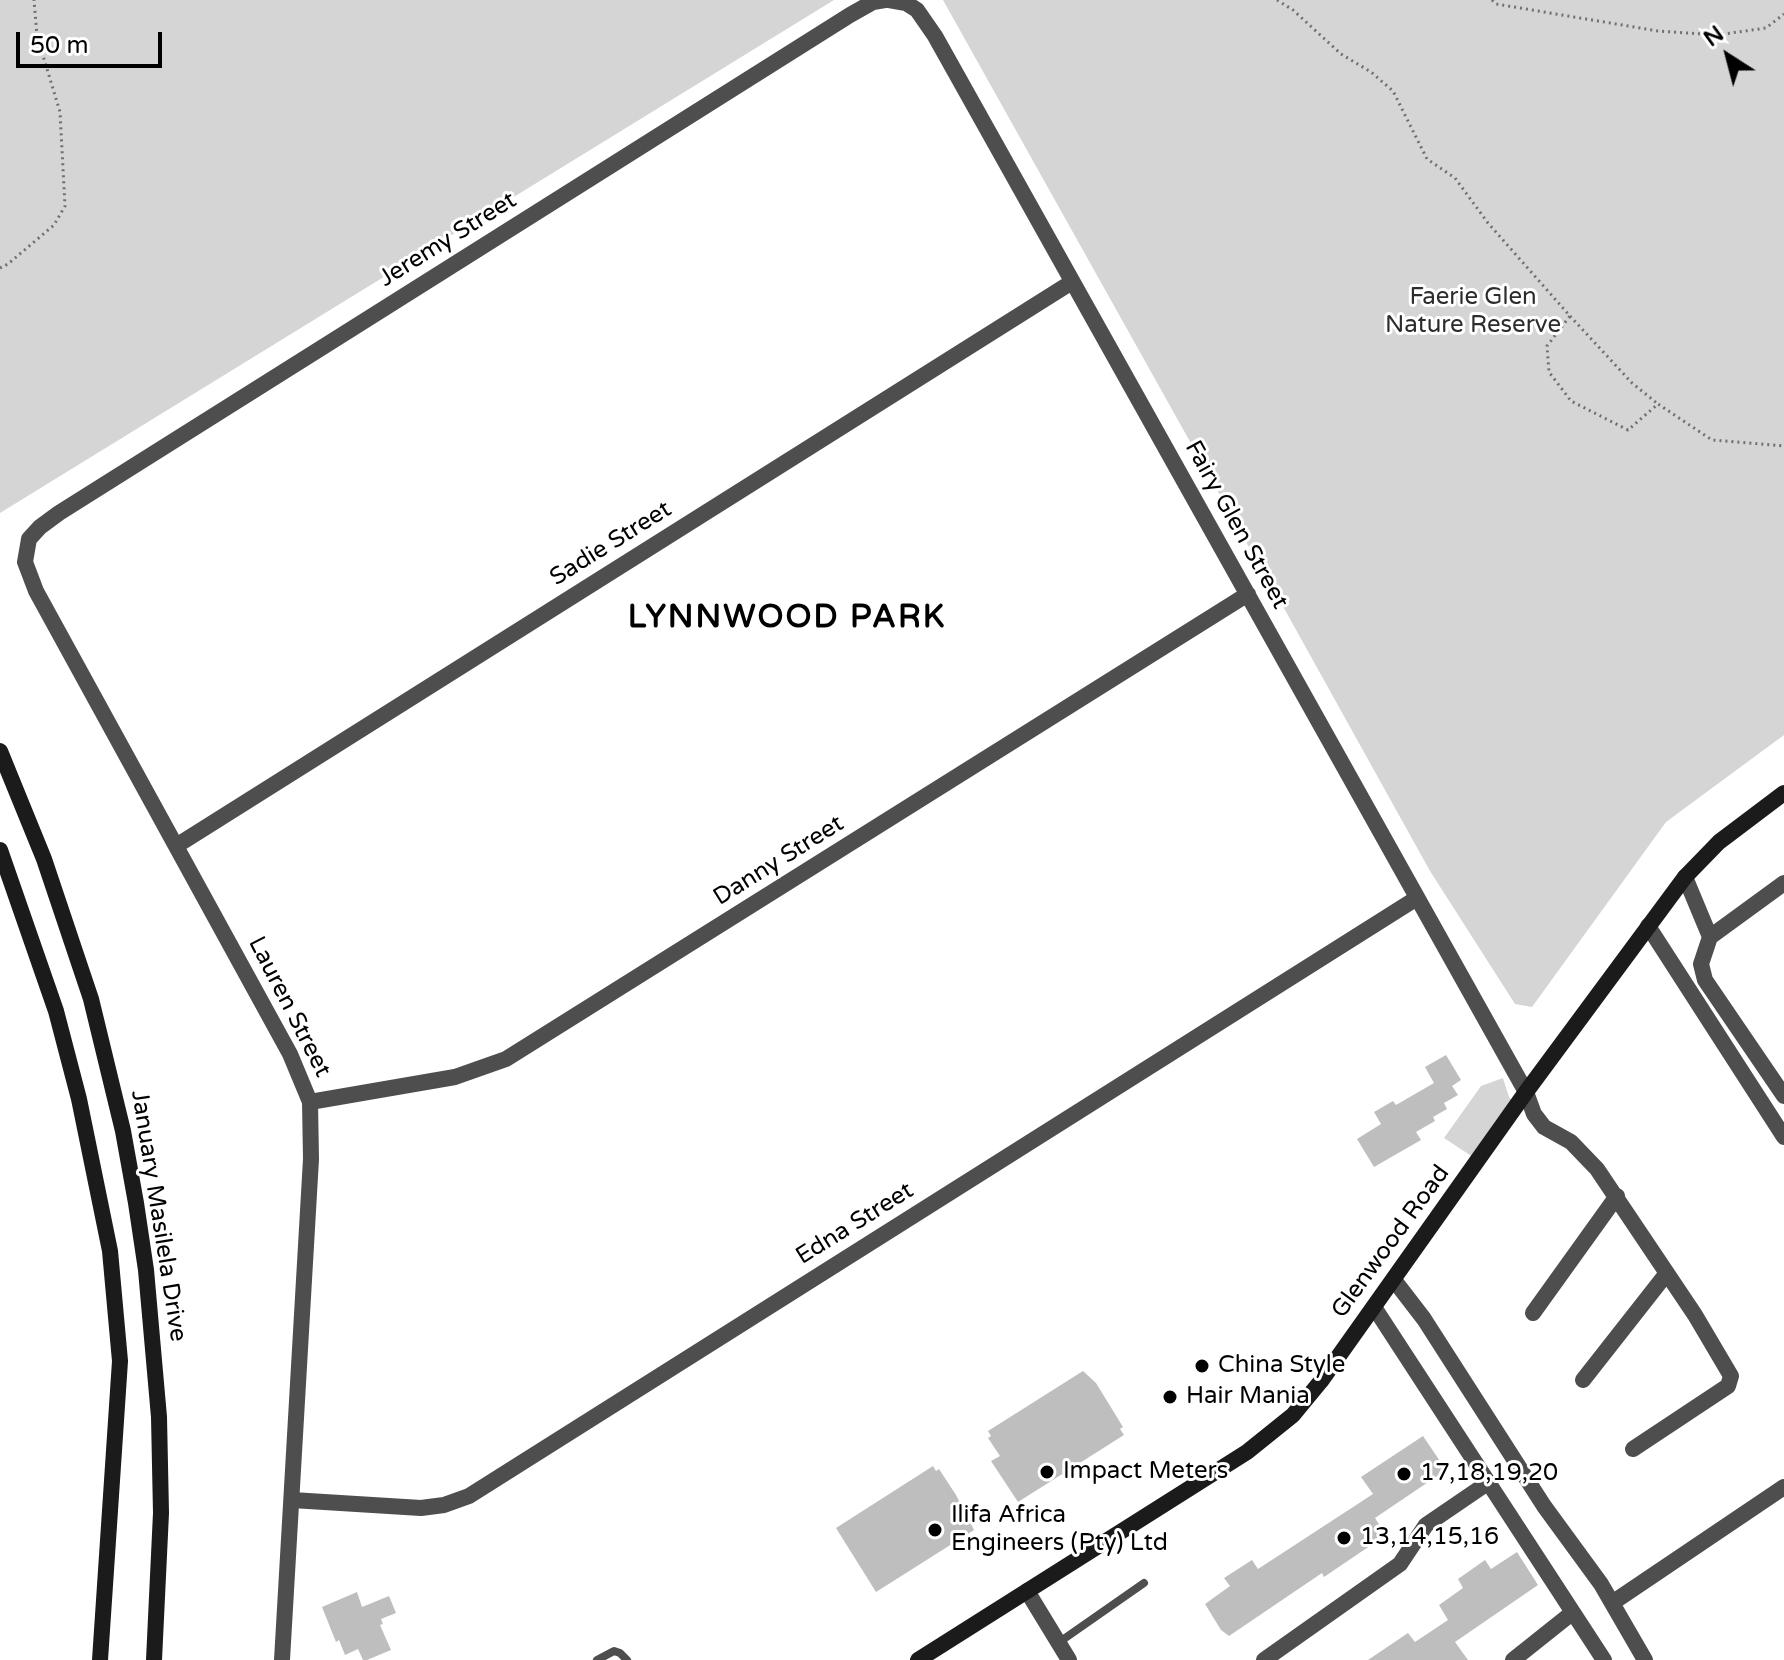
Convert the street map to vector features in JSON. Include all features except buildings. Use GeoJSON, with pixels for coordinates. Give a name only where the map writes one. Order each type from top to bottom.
{"type":"FeatureCollection","features":[{"type":"Feature","properties":{"kind":"main road","name":"January Masilela Drive"},"geometry":{"type":"LineString","coordinates":[[0,751],[44,859],[83,973],[114,1089],[136,1203],[152,1326],[159,1417],[161,1513],[154,1660]]}},
{"type":"Feature","properties":{"kind":"main road","name":"Glenwood Road"},"geometry":{"type":"LineString","coordinates":[[918,1660],[1247,1452],[1293,1415],[1685,877],[1719,842],[1784,793]]}},
{"type":"Feature","properties":{"kind":"main road"},"geometry":{"type":"LineString","coordinates":[[0,850],[56,1011],[95,1169],[111,1263],[120,1361],[100,1660]]}},
{"type":"Feature","properties":{"kind":"street","name":"Fairy Glen Street"},"geometry":{"type":"LineString","coordinates":[[887,0],[911,6],[927,22],[1526,1092],[1534,1114],[1544,1127],[1571,1142],[1597,1169],[1731,1376],[1728,1386],[1633,1449]]}},
{"type":"Feature","properties":{"kind":"street","name":"Jeremy Street"},"geometry":{"type":"LineString","coordinates":[[40,527],[850,15],[873,2],[887,0]]}},
{"type":"Feature","properties":{"kind":"street","name":"Sadie Street"},"geometry":{"type":"LineString","coordinates":[[176,846],[1072,282]]}},
{"type":"Feature","properties":{"kind":"street","name":"Lauren Street"},"geometry":{"type":"LineString","coordinates":[[40,527],[29,539],[27,572],[290,1054],[310,1102],[310,1173],[282,1660]]}},
{"type":"Feature","properties":{"kind":"street","name":"Danny Street"},"geometry":{"type":"LineString","coordinates":[[310,1102],[455,1077],[506,1059],[1248,594]]}},
{"type":"Feature","properties":{"kind":"street"},"geometry":{"type":"LineString","coordinates":[[1685,877],[1710,937]]}},
{"type":"Feature","properties":{"kind":"street"},"geometry":{"type":"LineString","coordinates":[[1784,883],[1710,937],[1701,964],[1705,980],[1784,1096]]}},
{"type":"Feature","properties":{"kind":"street","name":"Edna Street"},"geometry":{"type":"LineString","coordinates":[[292,1500],[421,1508],[444,1505],[469,1496],[1417,898]]}},
{"type":"Feature","properties":{"kind":"street"},"geometry":{"type":"LineString","coordinates":[[1648,926],[1784,1137]]}},
{"type":"Feature","properties":{"kind":"street"},"geometry":{"type":"LineString","coordinates":[[1533,1313],[1617,1196]]}},
{"type":"Feature","properties":{"kind":"street"},"geometry":{"type":"LineString","coordinates":[[1583,1380],[1667,1273]]}},
{"type":"Feature","properties":{"kind":"street"},"geometry":{"type":"LineString","coordinates":[[1394,1280],[1424,1319],[1544,1506],[1601,1584],[1645,1660]]}},
{"type":"Feature","properties":{"kind":"street"},"geometry":{"type":"LineString","coordinates":[[1374,1307],[1604,1660]]}},
{"type":"Feature","properties":{"kind":"street"},"geometry":{"type":"LineString","coordinates":[[1264,1660],[1400,1564],[1426,1525],[1489,1482]]}},
{"type":"Feature","properties":{"kind":"street"},"geometry":{"type":"LineString","coordinates":[[1612,1603],[1784,1487]]}},
{"type":"Feature","properties":{"kind":"street"},"geometry":{"type":"LineString","coordinates":[[1027,1591],[1069,1660]]}},
{"type":"Feature","properties":{"kind":"street"},"geometry":{"type":"LineString","coordinates":[[1513,1660],[1572,1613]]}},
{"type":"Feature","properties":{"kind":"lane"},"geometry":{"type":"LineString","coordinates":[[1058,1643],[1144,1583]]}},
{"type":"Feature","properties":{"kind":"lane"},"geometry":{"type":"LineString","coordinates":[[597,1660],[614,1651],[627,1660]]}},
{"type":"Feature","properties":{"kind":"path"},"geometry":{"type":"LineString","coordinates":[[0,268],[54,225],[65,206],[60,112],[37,36],[34,0]]}},
{"type":"Feature","properties":{"kind":"path"},"geometry":{"type":"LineString","coordinates":[[1277,0],[1293,10],[1341,54],[1371,72],[1393,91],[1427,159],[1455,178],[1488,223],[1632,383],[1712,440],[1784,446]]}},
{"type":"Feature","properties":{"kind":"path"},"geometry":{"type":"LineString","coordinates":[[1492,0],[1496,4],[1658,31],[1717,35],[1766,28],[1784,14]]}},
{"type":"Feature","properties":{"kind":"path"},"geometry":{"type":"LineString","coordinates":[[1570,316],[1547,346],[1549,372],[1571,401],[1628,430],[1658,404]]}},
{"type":"Feature","properties":{"kind":"green space"},"geometry":{"type":"Polygon","coordinates":[[[0,0],[834,0],[0,513],[0,0]]]}},
{"type":"Feature","properties":{"kind":"green space","name":"Faerie Glen Nature Reserve"},"geometry":{"type":"Polygon","coordinates":[[[943,0],[1784,0],[1784,735],[1666,822],[1532,1007],[1515,1004],[1430,871],[1275,592],[1277,588],[1268,563],[1259,565],[943,0]]]}},
{"type":"Feature","properties":{"kind":"green space"},"geometry":{"type":"Polygon","coordinates":[[[1503,1078],[1509,1097],[1518,1107],[1479,1161],[1444,1138],[1481,1086],[1503,1078]]]}},
{"type":"Feature","properties":{"kind":"place","name":"China Style"},"geometry":{"type":"Point","coordinates":[1202,1366]}},
{"type":"Feature","properties":{"kind":"place","name":"Hair Mania"},"geometry":{"type":"Point","coordinates":[1170,1397]}},
{"type":"Feature","properties":{"kind":"place","name":"Impact Meters"},"geometry":{"type":"Point","coordinates":[1047,1472]}},
{"type":"Feature","properties":{"kind":"place","name":"17,18,19,20"},"geometry":{"type":"Point","coordinates":[1404,1474]}},
{"type":"Feature","properties":{"kind":"place","name":"Ilifa Africa Engineers (Pty) Ltd"},"geometry":{"type":"Point","coordinates":[935,1530]}},
{"type":"Feature","properties":{"kind":"place","name":"13,14,15,16"},"geometry":{"type":"Point","coordinates":[1344,1538]}},
{"type":"Feature","properties":{"kind":"district","name":"LYNNWOOD PARK"},"geometry":{"type":"Point","coordinates":[787,619]}}]}
